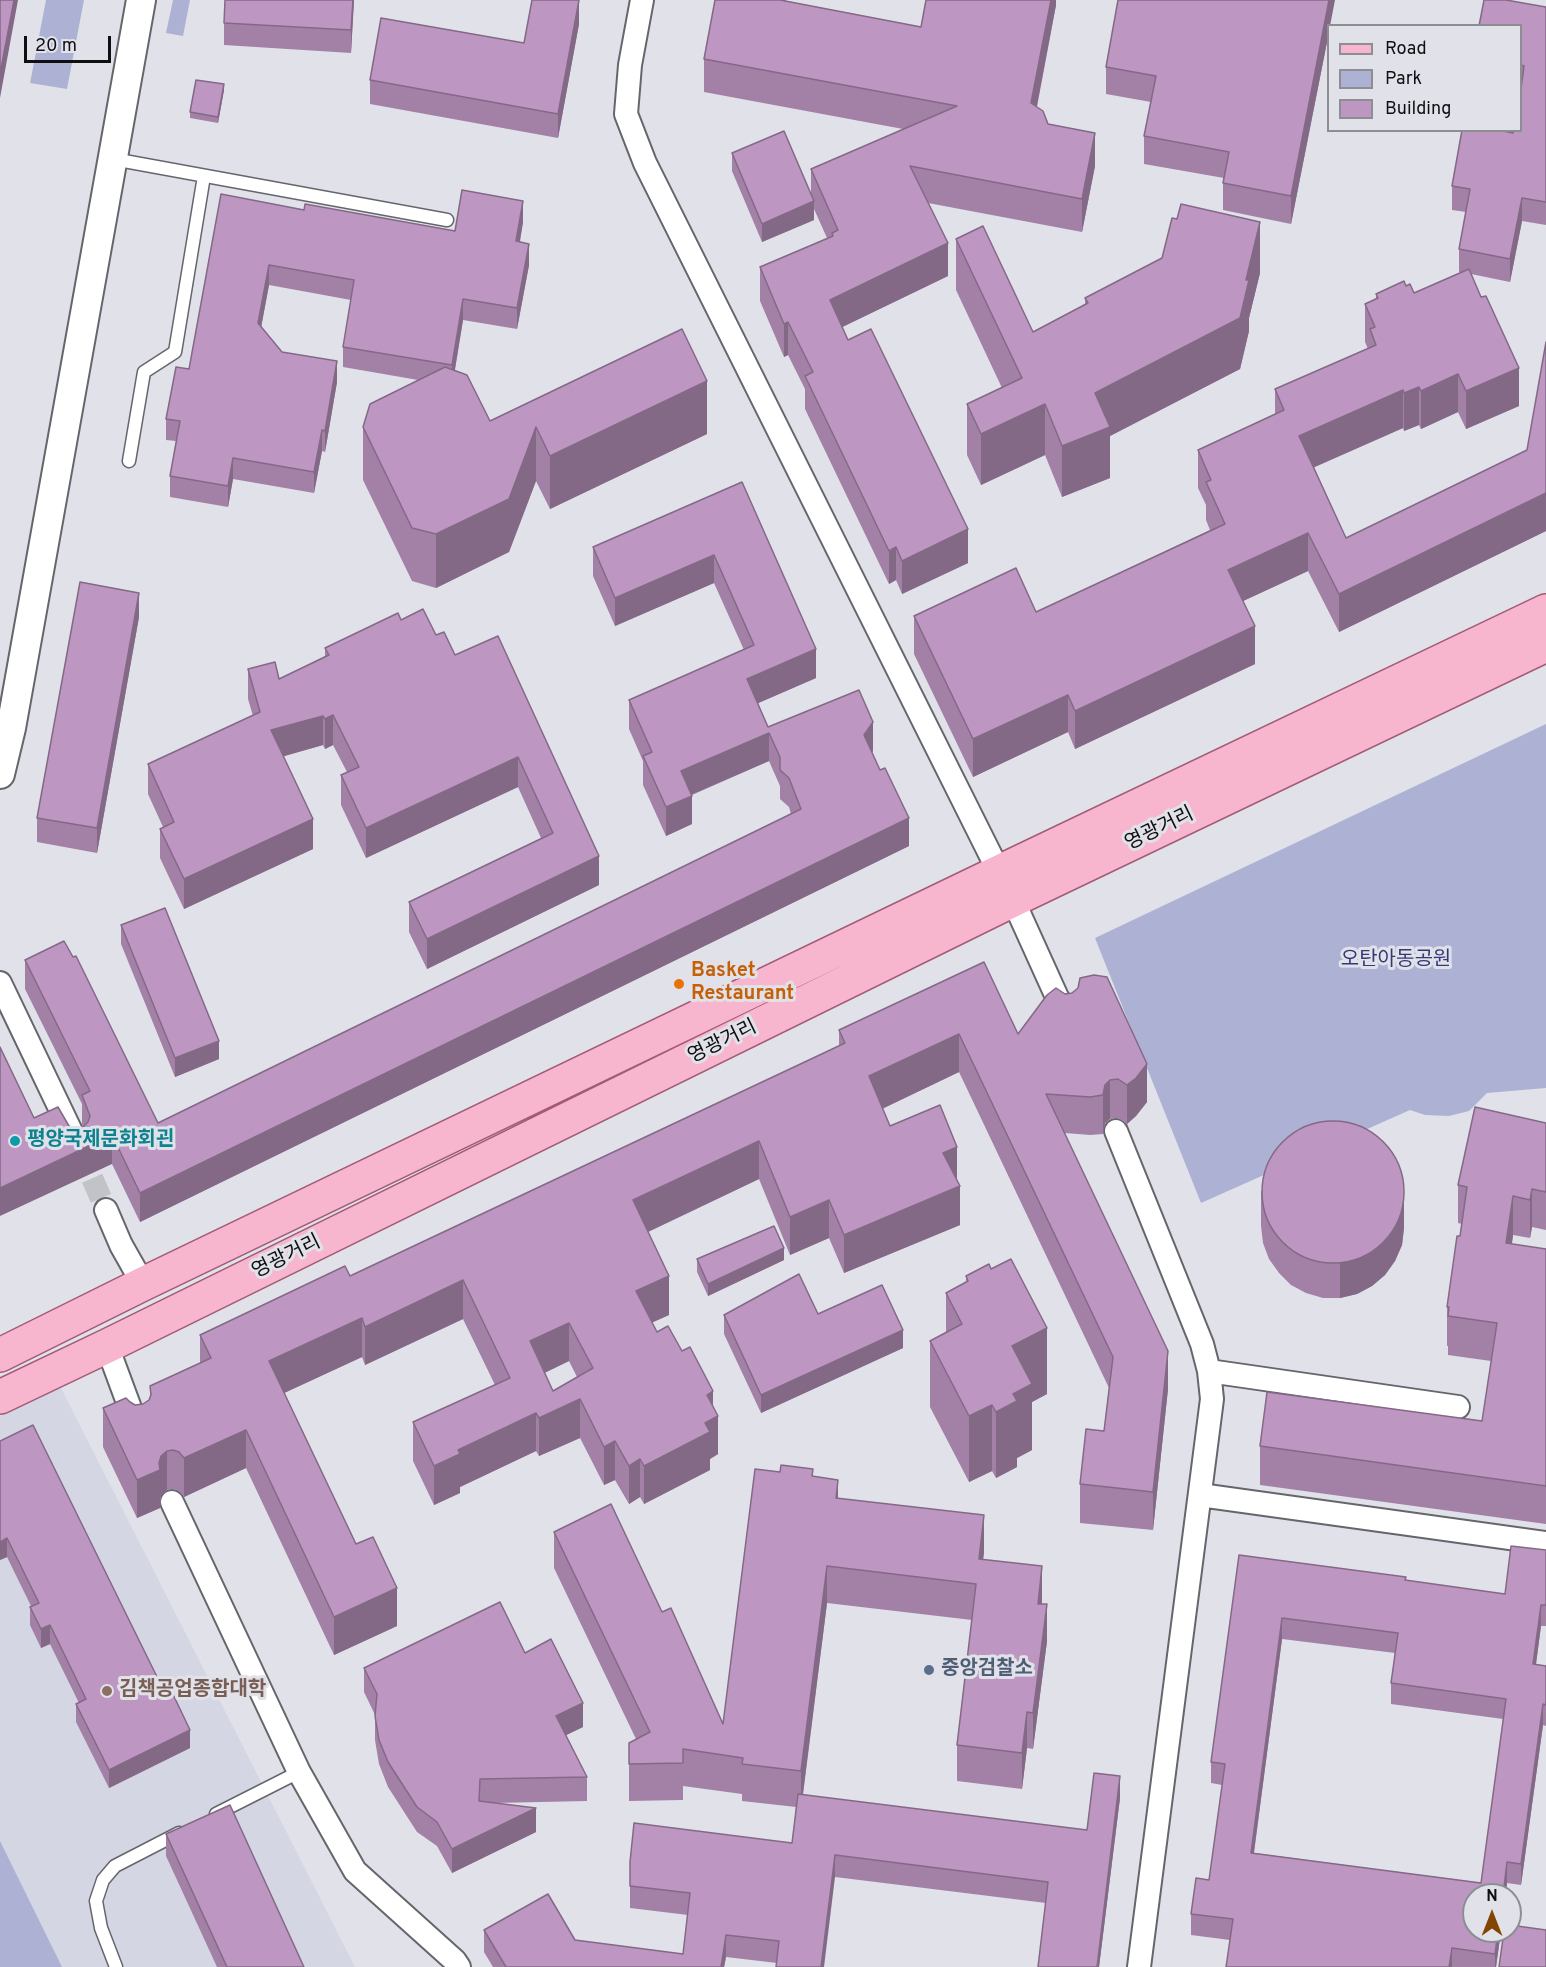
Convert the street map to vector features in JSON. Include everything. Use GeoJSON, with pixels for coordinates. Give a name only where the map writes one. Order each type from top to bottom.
{"type":"FeatureCollection","features":[{"type":"Feature","properties":{"kind":"main road","name":"영광거리"},"geometry":{"type":"LineString","coordinates":[[0,1397],[107,1346],[1546,611]]}},
{"type":"Feature","properties":{"kind":"main road","name":"영광거리"},"geometry":{"type":"LineString","coordinates":[[0,1354],[142,1284],[1006,886],[1546,645]]}},
{"type":"Feature","properties":{"kind":"street"},"geometry":{"type":"LineString","coordinates":[[0,774],[6,727],[141,0]]}},
{"type":"Feature","properties":{"kind":"street"},"geometry":{"type":"LineString","coordinates":[[642,0],[630,65],[626,114],[645,163],[1006,886],[1067,1019]]}},
{"type":"Feature","properties":{"kind":"street"},"geometry":{"type":"LineString","coordinates":[[0,983],[77,1144]]}},
{"type":"Feature","properties":{"kind":"street"},"geometry":{"type":"LineString","coordinates":[[1116,1131],[1202,1344],[1209,1371],[1212,1399],[1139,1967]]}},
{"type":"Feature","properties":{"kind":"street"},"geometry":{"type":"LineString","coordinates":[[106,1210],[121,1245],[142,1284]]}},
{"type":"Feature","properties":{"kind":"street"},"geometry":{"type":"LineString","coordinates":[[107,1346],[138,1430]]}},
{"type":"Feature","properties":{"kind":"street"},"geometry":{"type":"LineString","coordinates":[[1209,1371],[1458,1407]]}},
{"type":"Feature","properties":{"kind":"street"},"geometry":{"type":"LineString","coordinates":[[1200,1495],[1546,1543]]}},
{"type":"Feature","properties":{"kind":"street"},"geometry":{"type":"LineString","coordinates":[[172,1502],[299,1772],[355,1871],[459,1967]]}},
{"type":"Feature","properties":{"kind":"lane"},"geometry":{"type":"LineString","coordinates":[[113,159],[447,220]]}},
{"type":"Feature","properties":{"kind":"lane"},"geometry":{"type":"LineString","coordinates":[[129,461],[144,372],[175,352],[204,176]]}},
{"type":"Feature","properties":{"kind":"lane"},"geometry":{"type":"LineString","coordinates":[[207,1819],[299,1772]]}},
{"type":"Feature","properties":{"kind":"lane"},"geometry":{"type":"LineString","coordinates":[[116,1967],[101,1929],[96,1901],[103,1880],[115,1866],[186,1830]]}},
{"type":"Feature","properties":{"kind":"shaded area","name":"김책공업종합대학"},"geometry":{"type":"Polygon","coordinates":[[[60,1386],[355,1967],[0,1967],[0,1416],[60,1386]]]}},
{"type":"Feature","properties":{"kind":"green space"},"geometry":{"type":"Polygon","coordinates":[[[46,0],[84,0],[67,89],[30,83],[46,0]]]}},
{"type":"Feature","properties":{"kind":"green space"},"geometry":{"type":"Polygon","coordinates":[[[173,0],[190,0],[183,36],[166,33],[173,0]]]}},
{"type":"Feature","properties":{"kind":"green space","name":"오탄아동공원"},"geometry":{"type":"Polygon","coordinates":[[[1546,724],[1546,1088],[1487,1093],[1469,1111],[1449,1116],[1425,1115],[1410,1110],[1201,1203],[1095,938],[1546,724]]]}},
{"type":"Feature","properties":{"kind":"green space"},"geometry":{"type":"Polygon","coordinates":[[[0,1841],[62,1967],[0,1967],[0,1841]]]}},
{"type":"Feature","properties":{"kind":"building"},"geometry":{"type":"Polygon","coordinates":[[[0,0],[14,0],[0,74],[0,0]]]}},
{"type":"Feature","properties":{"kind":"building"},"geometry":{"type":"Polygon","coordinates":[[[225,0],[353,0],[351,30],[224,23],[225,0]]]}},
{"type":"Feature","properties":{"kind":"building"},"geometry":{"type":"Polygon","coordinates":[[[532,0],[579,0],[558,114],[370,80],[381,18],[524,43],[532,0]]]}},
{"type":"Feature","properties":{"kind":"building"},"geometry":{"type":"Polygon","coordinates":[[[715,0],[780,0],[921,27],[926,0],[1051,0],[1031,103],[1043,111],[1048,124],[1095,133],[1082,199],[910,166],[948,243],[830,300],[848,340],[871,329],[968,529],[902,561],[896,547],[889,551],[805,376],[813,372],[788,322],[784,324],[760,267],[833,236],[832,233],[838,230],[811,169],[957,106],[704,59],[715,0]]]}},
{"type":"Feature","properties":{"kind":"building"},"geometry":{"type":"Polygon","coordinates":[[[1118,0],[1329,0],[1291,196],[1223,183],[1229,152],[1144,136],[1156,76],[1106,67],[1118,0]]]}},
{"type":"Feature","properties":{"kind":"building"},"geometry":{"type":"Polygon","coordinates":[[[1484,0],[1506,0],[1546,7],[1546,202],[1522,198],[1510,259],[1459,249],[1470,189],[1452,186],[1462,132],[1522,132],[1524,66],[1522,65],[1522,24],[1479,24],[1484,0]]]}},
{"type":"Feature","properties":{"kind":"building"},"geometry":{"type":"Polygon","coordinates":[[[196,80],[224,84],[218,117],[190,112],[196,80]]]}},
{"type":"Feature","properties":{"kind":"building"},"geometry":{"type":"Polygon","coordinates":[[[784,131],[814,201],[762,224],[732,153],[784,131]]]}},
{"type":"Feature","properties":{"kind":"building"},"geometry":{"type":"Polygon","coordinates":[[[462,190],[523,201],[516,241],[529,244],[517,308],[463,299],[452,365],[343,347],[354,280],[269,265],[258,323],[282,352],[337,361],[325,431],[322,430],[314,472],[233,458],[228,486],[170,476],[180,421],[166,419],[176,367],[189,369],[221,194],[304,210],[305,204],[455,231],[462,190]]]}},
{"type":"Feature","properties":{"kind":"building"},"geometry":{"type":"Polygon","coordinates":[[[1181,204],[1260,222],[1246,280],[1249,280],[1240,318],[1095,393],[1110,427],[1062,446],[1045,404],[981,434],[967,404],[1022,378],[956,239],[983,226],[1033,332],[1088,303],[1085,298],[1162,258],[1172,218],[1177,219],[1181,204]]]}},
{"type":"Feature","properties":{"kind":"building"},"geometry":{"type":"Polygon","coordinates":[[[1469,269],[1481,297],[1486,296],[1519,368],[1466,391],[1458,374],[1421,391],[1419,387],[1404,393],[1403,390],[1299,436],[1346,538],[1527,450],[1546,342],[1546,493],[1339,594],[1308,533],[1228,570],[1255,626],[1075,711],[1068,695],[973,739],[914,616],[1016,568],[1036,612],[1225,524],[1206,482],[1211,480],[1198,450],[1284,410],[1275,389],[1376,345],[1370,329],[1375,327],[1365,304],[1378,298],[1376,294],[1404,281],[1406,286],[1410,284],[1414,293],[1469,269]]]}},
{"type":"Feature","properties":{"kind":"building"},"geometry":{"type":"Polygon","coordinates":[[[682,329],[707,381],[550,456],[536,427],[509,499],[436,534],[412,528],[363,427],[370,404],[445,367],[467,375],[490,421],[682,329]]]}},
{"type":"Feature","properties":{"kind":"building"},"geometry":{"type":"Polygon","coordinates":[[[742,482],[816,649],[747,679],[768,727],[859,690],[873,722],[864,735],[880,770],[885,768],[909,818],[140,1193],[112,1135],[0,1188],[0,1047],[34,1118],[58,1107],[69,1126],[75,1129],[82,1128],[90,1116],[82,1095],[90,1091],[25,960],[64,941],[73,957],[76,956],[158,1123],[801,809],[789,778],[780,770],[780,757],[769,733],[681,771],[692,796],[666,807],[643,756],[652,752],[629,700],[754,645],[714,555],[615,598],[593,547],[742,482]]]}},
{"type":"Feature","properties":{"kind":"building"},"geometry":{"type":"Polygon","coordinates":[[[80,582],[139,593],[97,828],[37,818],[80,582]]]}},
{"type":"Feature","properties":{"kind":"building"},"geometry":{"type":"Polygon","coordinates":[[[423,609],[436,635],[444,632],[455,655],[498,636],[599,856],[427,939],[409,902],[553,833],[518,757],[366,828],[341,775],[359,767],[333,715],[325,719],[323,716],[271,730],[313,819],[184,879],[160,829],[174,822],[148,764],[260,712],[248,669],[275,662],[279,679],[329,655],[325,648],[398,613],[401,620],[423,609]]]}},
{"type":"Feature","properties":{"kind":"building"},"geometry":{"type":"Polygon","coordinates":[[[165,908],[219,1041],[175,1058],[121,925],[165,908]]]}},
{"type":"Feature","properties":{"kind":"building"},"geometry":{"type":"Polygon","coordinates":[[[984,962],[1018,1034],[1047,995],[1056,988],[1065,994],[1072,993],[1078,988],[1080,978],[1094,975],[1107,977],[1147,1064],[1127,1085],[1118,1079],[1110,1080],[1105,1085],[1103,1095],[1090,1097],[1046,1094],[1168,1351],[1153,1492],[1080,1484],[1086,1429],[1104,1431],[1113,1357],[959,1034],[869,1076],[890,1126],[940,1105],[957,1147],[943,1153],[960,1186],[844,1235],[829,1200],[790,1217],[759,1141],[633,1200],[669,1276],[636,1291],[657,1332],[668,1326],[682,1351],[690,1347],[713,1391],[707,1395],[718,1416],[705,1423],[710,1432],[644,1466],[640,1459],[629,1466],[615,1441],[604,1447],[580,1399],[539,1418],[536,1413],[458,1450],[460,1454],[434,1466],[413,1422],[510,1378],[463,1280],[365,1327],[362,1318],[269,1361],[356,1544],[373,1537],[397,1588],[334,1617],[246,1430],[184,1458],[179,1452],[167,1451],[161,1456],[160,1470],[137,1480],[103,1408],[126,1398],[135,1405],[143,1404],[149,1400],[151,1395],[150,1386],[211,1358],[200,1335],[345,1266],[350,1276],[845,1043],[839,1030],[984,962]],[[569,1323],[530,1341],[553,1391],[593,1368],[569,1323]]]}},
{"type":"Feature","properties":{"kind":"building"},"geometry":{"type":"Polygon","coordinates":[[[1475,1107],[1546,1123],[1546,1192],[1532,1189],[1530,1200],[1513,1196],[1506,1243],[1546,1249],[1546,1486],[1260,1446],[1267,1392],[1482,1421],[1497,1323],[1448,1316],[1449,1307],[1447,1307],[1457,1236],[1460,1236],[1467,1187],[1458,1185],[1475,1107]]]}},
{"type":"Feature","properties":{"kind":"building"},"geometry":{"type":"Polygon","coordinates":[[[1333,1121],[1360,1126],[1383,1142],[1399,1165],[1404,1192],[1399,1219],[1383,1242],[1360,1258],[1333,1263],[1306,1258],[1283,1242],[1267,1219],[1262,1192],[1267,1165],[1283,1142],[1306,1126],[1333,1121]]]}},
{"type":"Feature","properties":{"kind":"building"},"geometry":{"type":"Polygon","coordinates":[[[774,1226],[784,1248],[708,1284],[697,1259],[774,1226]]]}},
{"type":"Feature","properties":{"kind":"building"},"geometry":{"type":"Polygon","coordinates":[[[1011,1259],[1047,1328],[1012,1346],[1032,1384],[1013,1394],[1017,1401],[996,1412],[992,1405],[969,1416],[930,1341],[962,1324],[946,1293],[968,1281],[966,1276],[989,1264],[991,1269],[1011,1259]]]}},
{"type":"Feature","properties":{"kind":"building"},"geometry":{"type":"Polygon","coordinates":[[[799,1274],[818,1314],[882,1285],[903,1330],[761,1395],[724,1315],[799,1274]]]}},
{"type":"Feature","properties":{"kind":"building"},"geometry":{"type":"Polygon","coordinates":[[[33,1425],[164,1691],[170,1688],[190,1730],[109,1770],[76,1704],[86,1699],[50,1625],[41,1629],[30,1607],[39,1603],[7,1538],[0,1542],[0,1441],[33,1425]]]}},
{"type":"Feature","properties":{"kind":"building"},"geometry":{"type":"Polygon","coordinates":[[[781,1465],[813,1469],[812,1476],[838,1480],[836,1498],[984,1515],[979,1559],[1042,1566],[1038,1604],[1047,1604],[1033,1713],[1027,1712],[1022,1753],[957,1745],[976,1584],[827,1566],[801,1771],[742,1764],[743,1758],[683,1749],[683,1763],[629,1764],[629,1743],[650,1732],[554,1532],[611,1504],[662,1612],[671,1608],[723,1724],[755,1469],[780,1472],[781,1465]]]}},
{"type":"Feature","properties":{"kind":"building"},"geometry":{"type":"Polygon","coordinates":[[[1511,1546],[1546,1550],[1546,1605],[1541,1605],[1533,1664],[1546,1666],[1546,1705],[1543,1704],[1521,1864],[1507,1862],[1504,1883],[1481,1883],[1462,1883],[1462,1943],[1496,1943],[1495,1954],[1452,1948],[1449,1967],[1226,1967],[1233,1919],[1191,1914],[1196,1878],[1209,1880],[1225,1764],[1211,1762],[1239,1555],[1406,1577],[1405,1580],[1505,1594],[1511,1546]],[[1282,1618],[1251,1853],[1481,1883],[1506,1699],[1391,1683],[1398,1633],[1282,1618]]]}},
{"type":"Feature","properties":{"kind":"building"},"geometry":{"type":"Polygon","coordinates":[[[500,1602],[525,1653],[551,1639],[583,1703],[556,1716],[587,1777],[480,1779],[479,1801],[536,1808],[452,1849],[437,1822],[417,1807],[388,1762],[379,1740],[375,1716],[377,1694],[364,1668],[500,1602]]]}},
{"type":"Feature","properties":{"kind":"building"},"geometry":{"type":"Polygon","coordinates":[[[1094,1773],[1120,1776],[1097,1967],[1038,1967],[1048,1882],[835,1855],[821,1967],[776,1967],[779,1941],[726,1935],[721,1967],[506,1967],[484,1930],[548,1894],[575,1940],[683,1954],[690,1893],[630,1886],[634,1823],[792,1843],[798,1794],[1087,1830],[1094,1773]]]}},
{"type":"Feature","properties":{"kind":"building"},"geometry":{"type":"Polygon","coordinates":[[[230,1805],[304,1967],[227,1967],[166,1834],[230,1805]]]}},
{"type":"Feature","properties":{"kind":"building"},"geometry":{"type":"Polygon","coordinates":[[[1522,1927],[1546,1930],[1546,1967],[1499,1967],[1502,1943],[1522,1943],[1522,1927]]]}},
{"type":"Feature","properties":{"kind":"tunnel"},"geometry":{"type":"LineString","coordinates":[[79,1148],[106,1210]]}},
{"type":"Feature","properties":{"kind":"place","name":"Basket Restaurant"},"geometry":{"type":"Point","coordinates":[679,984]}},
{"type":"Feature","properties":{"kind":"place","name":"평양국제문화회괸"},"geometry":{"type":"Point","coordinates":[15,1141]}},
{"type":"Feature","properties":{"kind":"place","name":"중앙검찰소"},"geometry":{"type":"Point","coordinates":[929,1670]}},
{"type":"Feature","properties":{"kind":"place","name":"김책공업종합대학"},"geometry":{"type":"Point","coordinates":[107,1691]}}]}
